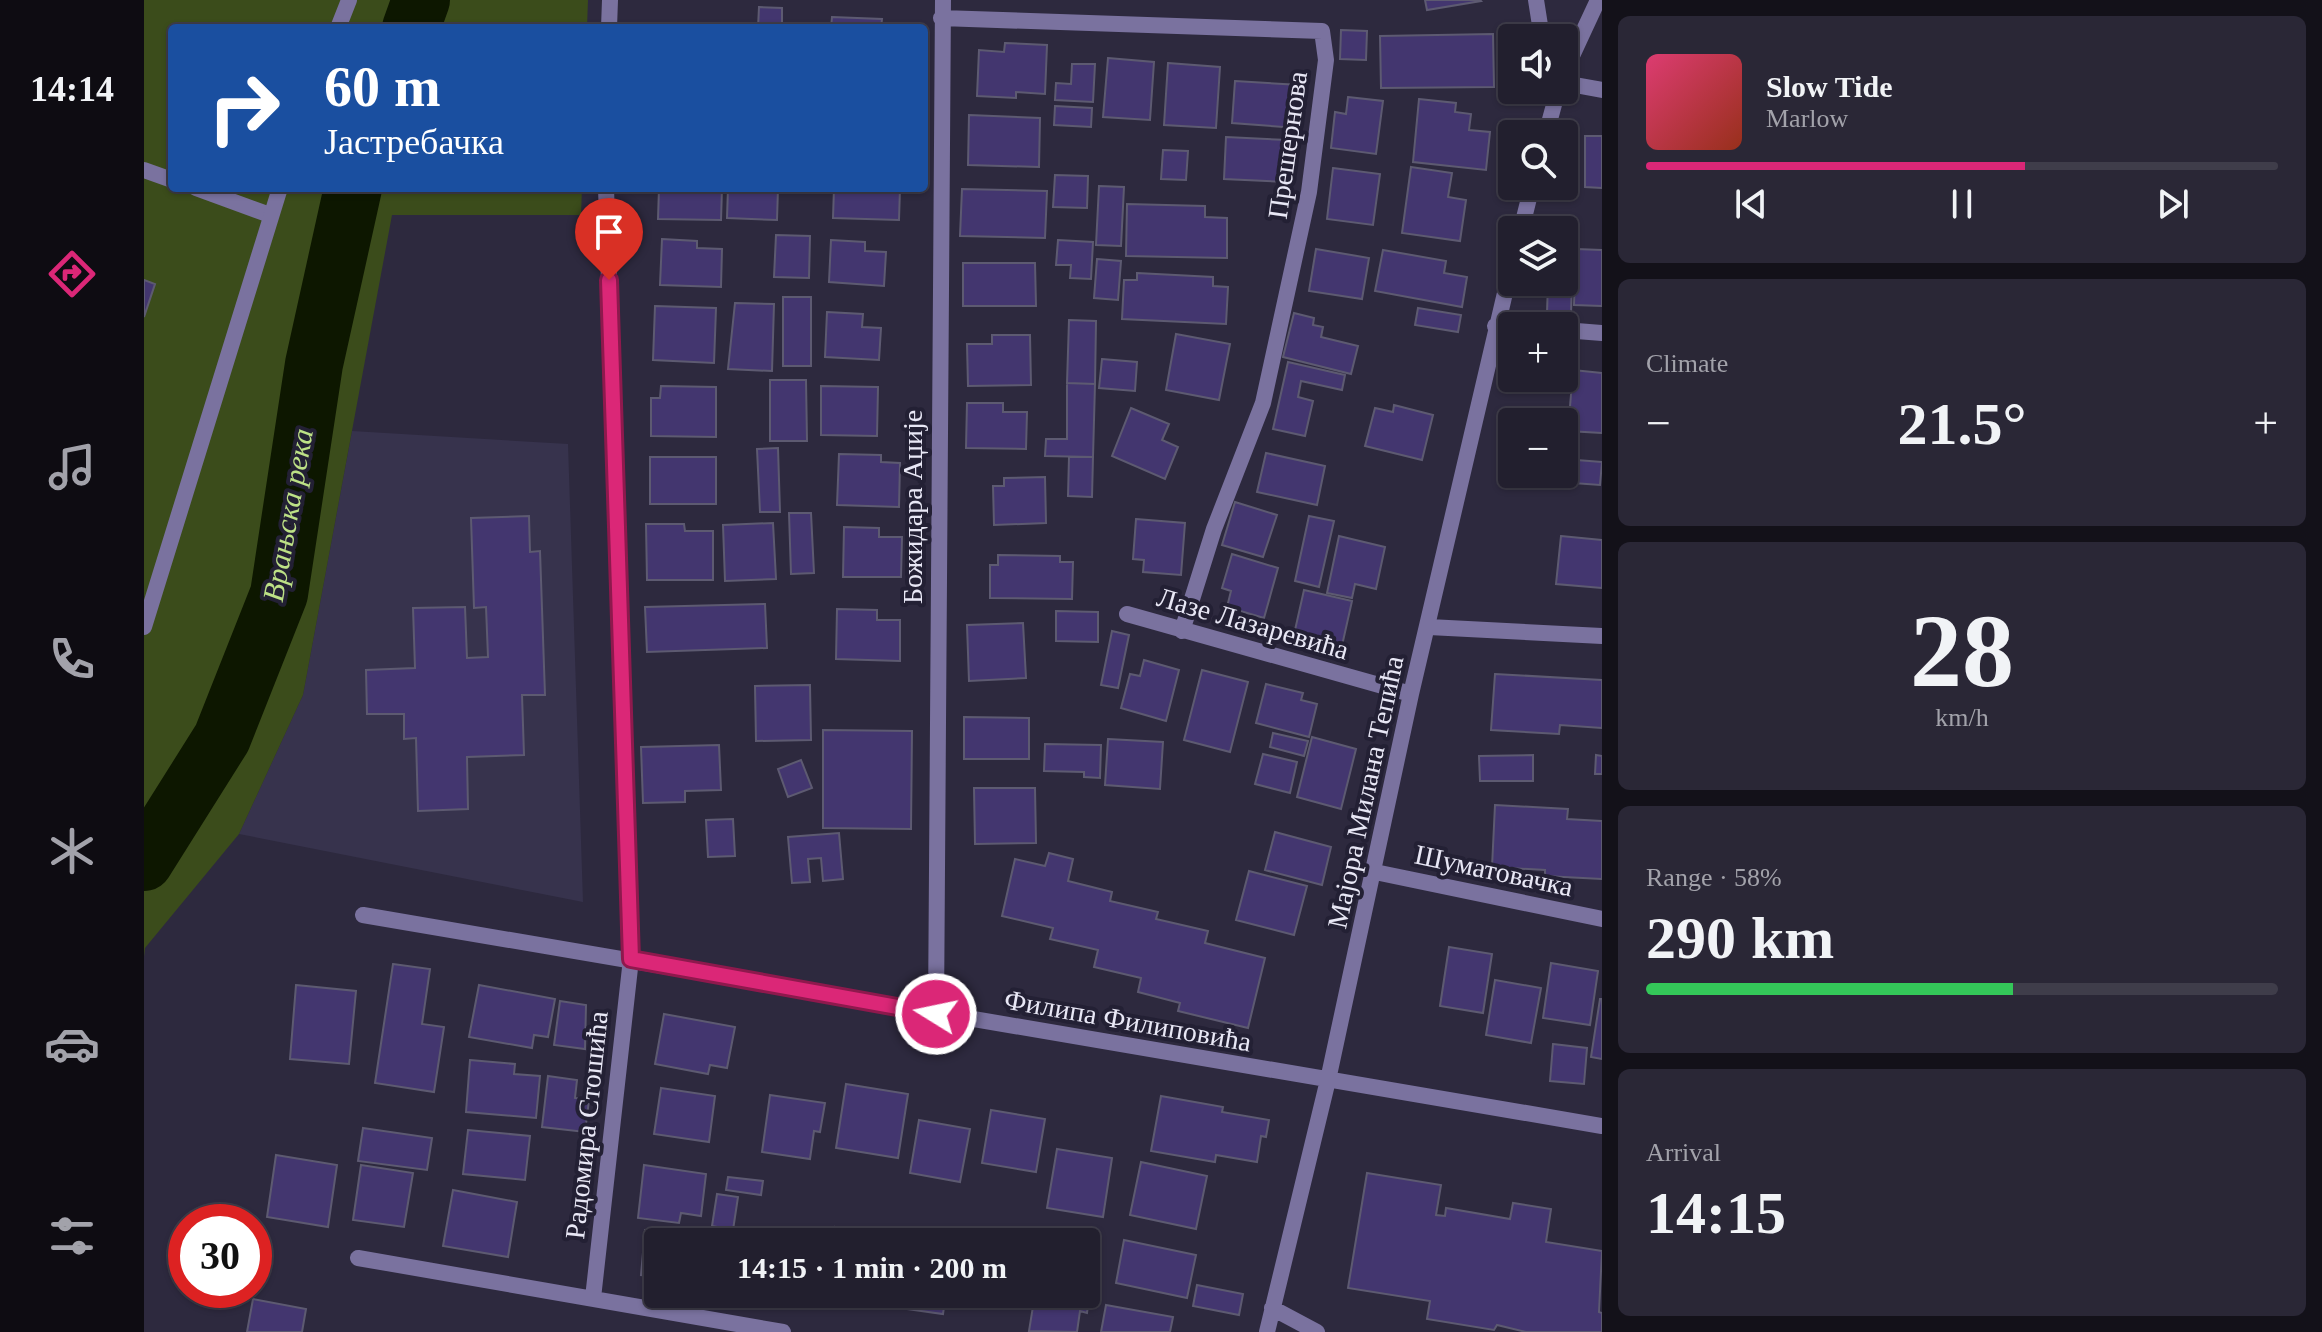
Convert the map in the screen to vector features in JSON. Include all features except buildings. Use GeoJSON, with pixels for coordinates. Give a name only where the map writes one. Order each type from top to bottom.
{"type":"FeatureCollection","features":[{"type":"Feature","properties":{"kind":"street"},"geometry":{"type":"LineString","coordinates":[[340,24],[349,0]]}},
{"type":"Feature","properties":{"kind":"street"},"geometry":{"type":"LineString","coordinates":[[609,24],[610,0]]}},
{"type":"Feature","properties":{"kind":"street","name":"Божидара Аџије"},"geometry":{"type":"LineString","coordinates":[[936,1014],[943,0]]}},
{"type":"Feature","properties":{"kind":"street"},"geometry":{"type":"LineString","coordinates":[[1536,0],[1540,24]]}},
{"type":"Feature","properties":{"kind":"street"},"geometry":{"type":"LineString","coordinates":[[1578,43],[1598,0]]}},
{"type":"Feature","properties":{"kind":"street","name":"Прешернова"},"geometry":{"type":"LineString","coordinates":[[941,18],[1322,31],[1326,60],[1309,192],[1263,403],[1214,529],[1182,631]]}},
{"type":"Feature","properties":{"kind":"street"},"geometry":{"type":"LineString","coordinates":[[1578,86],[1602,90]]}},
{"type":"Feature","properties":{"kind":"street"},"geometry":{"type":"LineString","coordinates":[[144,170],[168,179]]}},
{"type":"Feature","properties":{"kind":"street"},"geometry":{"type":"LineString","coordinates":[[207,192],[270,215]]}},
{"type":"Feature","properties":{"kind":"street"},"geometry":{"type":"LineString","coordinates":[[144,627],[279,192]]}},
{"type":"Feature","properties":{"kind":"street","name":"Радомира Стошића"},"geometry":{"type":"LineString","coordinates":[[593,1298],[631,959],[606,192]]}},
{"type":"Feature","properties":{"kind":"street"},"geometry":{"type":"LineString","coordinates":[[1578,331],[1602,333]]}},
{"type":"Feature","properties":{"kind":"street","name":"Мајора Милана Тепића"},"geometry":{"type":"LineString","coordinates":[[1267,1332],[1375,872],[1411,694],[1498,351]]}},
{"type":"Feature","properties":{"kind":"street","name":"Лазе Лазаревића"},"geometry":{"type":"LineString","coordinates":[[1127,614],[1411,694]]}},
{"type":"Feature","properties":{"kind":"street"},"geometry":{"type":"LineString","coordinates":[[1429,627],[1602,636]]}},
{"type":"Feature","properties":{"kind":"street","name":"Шуматовачка"},"geometry":{"type":"LineString","coordinates":[[1375,872],[1602,919]]}},
{"type":"Feature","properties":{"kind":"street","name":"Филипа Филиповића"},"geometry":{"type":"LineString","coordinates":[[363,915],[1602,1126]]}},
{"type":"Feature","properties":{"kind":"street"},"geometry":{"type":"LineString","coordinates":[[358,1258],[783,1332]]}},
{"type":"Feature","properties":{"kind":"street"},"geometry":{"type":"LineString","coordinates":[[1272,1308],[1317,1332]]}},
{"type":"Feature","properties":{"kind":"shaded area"},"geometry":{"type":"Polygon","coordinates":[[[352,431],[568,444],[583,902],[239,834],[303,695],[352,431]]]}},
{"type":"Feature","properties":{"kind":"shaded area"},"geometry":{"type":"Polygon","coordinates":[[[198,734],[218,749],[144,873],[144,832],[198,734]]]}},
{"type":"Feature","properties":{"kind":"green space"},"geometry":{"type":"Polygon","coordinates":[[[144,0],[588,0],[587,24],[168,24],[168,192],[582,192],[581,215],[392,215],[303,695],[239,834],[145,948],[144,957],[144,0]]]}},
{"type":"Feature","properties":{"kind":"waterway","name":"Врањска река"},"geometry":{"type":"LineString","coordinates":[[412,24],[421,0]]}},
{"type":"Feature","properties":{"kind":"waterway","name":"Врањска река"},"geometry":{"type":"LineString","coordinates":[[144,862],[222,738],[279,594],[314,364],[352,192]]}},
{"type":"Feature","properties":{"kind":"route"},"geometry":{"type":"LineString","coordinates":[[609,280],[631,959],[936,1014]]}}]}
